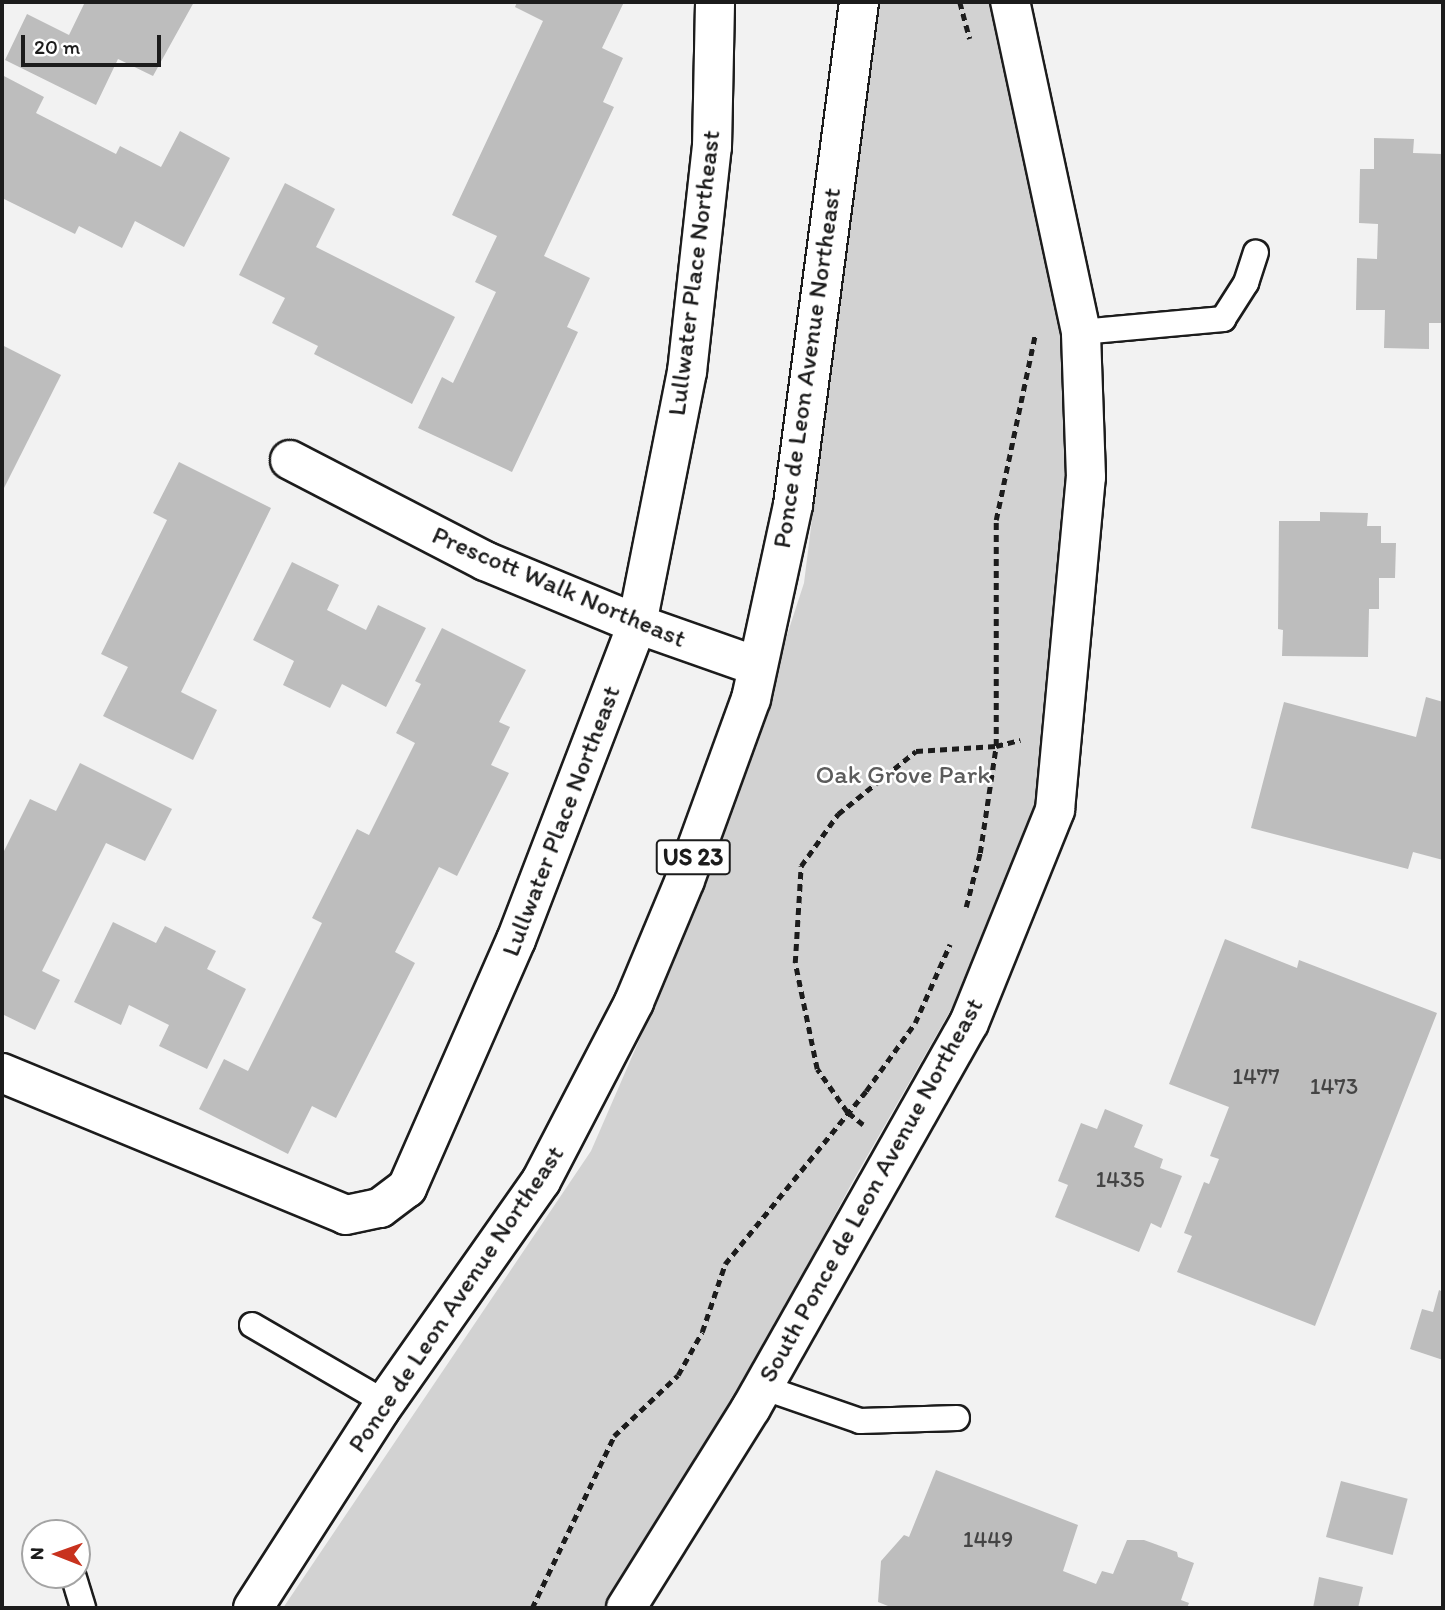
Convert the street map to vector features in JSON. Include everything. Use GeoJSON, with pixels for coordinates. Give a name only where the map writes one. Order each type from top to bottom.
{"type":"FeatureCollection","features":[{"type":"Feature","properties":{"kind":"main road","name":"Lullwater Place Northeast"},"geometry":{"type":"LineString","coordinates":[[2,1073],[346,1215],[380,1208],[407,1188],[516,940],[637,624],[687,372],[712,147],[715,2]]}},
{"type":"Feature","properties":{"kind":"main road","name":"Ponce de Leon Avenue Northeast"},"geometry":{"type":"LineString","coordinates":[[253,1608],[386,1403],[541,1181],[634,1002],[751,699],[793,505],[859,2]]}},
{"type":"Feature","properties":{"kind":"main road","name":"South Ponce de Leon Avenue Northeast"},"geometry":{"type":"LineString","coordinates":[[626,1608],[762,1387],[969,1023],[1055,810],[1086,477],[1081,332],[1010,2]]}},
{"type":"Feature","properties":{"kind":"main road","name":"Prescott Walk Northeast"},"geometry":{"type":"LineString","coordinates":[[290,460],[485,561],[637,624],[756,666]]}},
{"type":"Feature","properties":{"kind":"lane"},"geometry":{"type":"LineString","coordinates":[[1081,332],[1223,319],[1246,283],[1256,253]]}},
{"type":"Feature","properties":{"kind":"lane"},"geometry":{"type":"LineString","coordinates":[[252,1325],[386,1403]]}},
{"type":"Feature","properties":{"kind":"lane"},"geometry":{"type":"LineString","coordinates":[[762,1387],[860,1421],[957,1418]]}},
{"type":"Feature","properties":{"kind":"lane"},"geometry":{"type":"LineString","coordinates":[[77,1589],[83,1608]]}},
{"type":"Feature","properties":{"kind":"path"},"geometry":{"type":"LineString","coordinates":[[960,2],[974,54]]}},
{"type":"Feature","properties":{"kind":"path"},"geometry":{"type":"LineString","coordinates":[[964,913],[981,853],[996,746],[996,520],[1035,332]]}},
{"type":"Feature","properties":{"kind":"path"},"geometry":{"type":"LineString","coordinates":[[898,1151],[846,1112],[817,1069],[795,963],[801,866],[838,814],[916,751],[996,746],[1062,727]]}},
{"type":"Feature","properties":{"kind":"path"},"geometry":{"type":"LineString","coordinates":[[532,1608],[614,1436],[678,1375],[702,1332],[725,1264],[915,1023],[953,938]]}},
{"type":"Feature","properties":{"kind":"green space","name":"Oak Grove Park"},"geometry":{"type":"Polygon","coordinates":[[[867,2],[1010,2],[1093,400],[1062,727],[997,929],[853,1181],[653,1552],[617,1608],[283,1608],[591,1151],[677,953],[730,810],[804,583],[864,103],[867,2]]]}},
{"type":"Feature","properties":{"kind":"building"},"geometry":{"type":"Polygon","coordinates":[[[85,2],[194,2],[153,76],[118,59],[96,105],[5,60],[27,14],[69,35],[85,2]]]}},
{"type":"Feature","properties":{"kind":"building"},"geometry":{"type":"Polygon","coordinates":[[[517,2],[624,2],[602,48],[623,58],[603,102],[614,107],[544,256],[590,278],[567,327],[578,332],[512,472],[418,428],[442,377],[453,383],[496,292],[475,282],[497,236],[452,215],[543,21],[515,7],[517,2]]]}},
{"type":"Feature","properties":{"kind":"building"},"geometry":{"type":"Polygon","coordinates":[[[2,75],[44,97],[36,113],[116,154],[120,146],[161,167],[180,131],[230,158],[184,247],[135,221],[122,248],[79,226],[75,234],[2,198],[2,75]]]}},
{"type":"Feature","properties":{"kind":"building"},"geometry":{"type":"Polygon","coordinates":[[[1374,138],[1414,139],[1413,153],[1443,154],[1443,323],[1429,323],[1429,349],[1384,348],[1385,310],[1356,310],[1357,258],[1377,259],[1378,224],[1359,223],[1360,169],[1374,169],[1374,138]]]}},
{"type":"Feature","properties":{"kind":"building"},"geometry":{"type":"Polygon","coordinates":[[[285,183],[335,209],[316,247],[455,317],[412,404],[314,354],[318,346],[272,323],[285,298],[239,275],[285,183]]]}},
{"type":"Feature","properties":{"kind":"building"},"geometry":{"type":"Polygon","coordinates":[[[2,345],[61,375],[2,492],[2,345]]]}},
{"type":"Feature","properties":{"kind":"building"},"geometry":{"type":"Polygon","coordinates":[[[179,462],[271,508],[181,692],[217,710],[193,760],[103,716],[128,667],[101,654],[167,520],[153,513],[179,462]]]}},
{"type":"Feature","properties":{"kind":"building"},"geometry":{"type":"Polygon","coordinates":[[[1320,512],[1368,513],[1367,526],[1381,526],[1381,543],[1396,543],[1395,578],[1379,578],[1379,609],[1369,609],[1368,657],[1282,656],[1283,630],[1278,629],[1279,521],[1320,521],[1320,512]]]}},
{"type":"Feature","properties":{"kind":"building"},"geometry":{"type":"Polygon","coordinates":[[[292,562],[339,585],[327,610],[366,630],[378,605],[426,628],[386,707],[342,684],[330,708],[283,685],[294,661],[253,640],[292,562]]]}},
{"type":"Feature","properties":{"kind":"building"},"geometry":{"type":"Polygon","coordinates":[[[442,628],[526,670],[499,722],[510,727],[491,765],[509,773],[457,876],[439,867],[395,952],[415,963],[336,1118],[312,1106],[288,1154],[199,1109],[224,1059],[248,1071],[322,923],[312,918],[357,829],[369,835],[415,743],[396,733],[421,684],[415,681],[442,628]]]}},
{"type":"Feature","properties":{"kind":"building"},"geometry":{"type":"Polygon","coordinates":[[[1426,697],[1443,702],[1443,860],[1413,852],[1408,869],[1251,828],[1284,702],[1416,737],[1426,697]]]}},
{"type":"Feature","properties":{"kind":"building"},"geometry":{"type":"Polygon","coordinates":[[[80,763],[172,809],[145,861],[106,843],[42,971],[60,980],[35,1030],[2,1014],[2,855],[30,799],[56,811],[80,763]]]}},
{"type":"Feature","properties":{"kind":"building"},"geometry":{"type":"Polygon","coordinates":[[[113,922],[156,943],[165,926],[216,951],[207,969],[246,989],[207,1069],[159,1046],[169,1025],[129,1005],[121,1025],[74,1002],[113,922]]]}},
{"type":"Feature","properties":{"kind":"building"},"geometry":{"type":"Polygon","coordinates":[[[1225,939],[1297,968],[1299,960],[1437,1013],[1315,1326],[1177,1272],[1192,1236],[1184,1233],[1204,1182],[1209,1184],[1219,1159],[1210,1156],[1229,1107],[1169,1084],[1225,939]]]}},
{"type":"Feature","properties":{"kind":"building"},"geometry":{"type":"Polygon","coordinates":[[[1105,1109],[1143,1125],[1134,1147],[1163,1159],[1160,1168],[1182,1176],[1161,1228],[1151,1223],[1139,1252],[1055,1217],[1068,1185],[1058,1181],[1081,1123],[1097,1129],[1105,1109]]]}},
{"type":"Feature","properties":{"kind":"building"},"geometry":{"type":"Polygon","coordinates":[[[1439,1290],[1443,1292],[1443,1360],[1410,1349],[1422,1309],[1433,1312],[1439,1290]]]}},
{"type":"Feature","properties":{"kind":"building"},"geometry":{"type":"Polygon","coordinates":[[[936,1470],[1078,1525],[1063,1571],[1096,1584],[1102,1571],[1113,1574],[1127,1540],[1144,1540],[1177,1552],[1178,1557],[1194,1563],[1181,1600],[1189,1603],[1187,1608],[893,1608],[878,1602],[881,1561],[904,1535],[909,1537],[936,1470]]]}},
{"type":"Feature","properties":{"kind":"building"},"geometry":{"type":"Polygon","coordinates":[[[1341,1481],[1408,1499],[1393,1555],[1326,1537],[1341,1481]]]}},
{"type":"Feature","properties":{"kind":"building"},"geometry":{"type":"Polygon","coordinates":[[[1319,1577],[1363,1587],[1358,1608],[1313,1608],[1319,1577]]]}}]}
